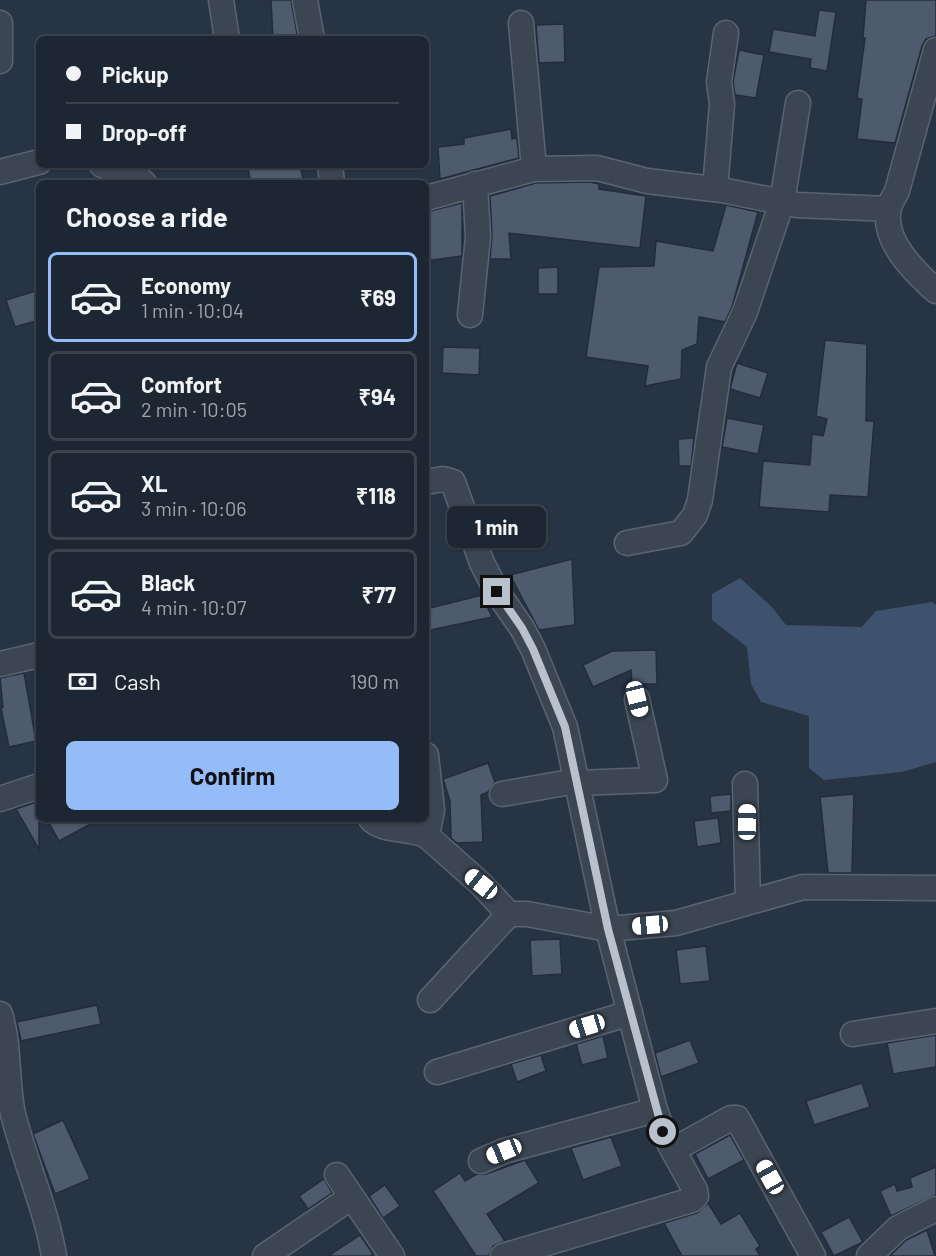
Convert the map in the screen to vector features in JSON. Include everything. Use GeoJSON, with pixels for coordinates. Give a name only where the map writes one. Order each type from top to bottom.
{"type":"FeatureCollection","features":[{"type":"Feature","properties":{"kind":"street"},"geometry":{"type":"LineString","coordinates":[[221,0],[227,36]]}},
{"type":"Feature","properties":{"kind":"street"},"geometry":{"type":"LineString","coordinates":[[305,0],[311,36]]}},
{"type":"Feature","properties":{"kind":"street"},"geometry":{"type":"LineString","coordinates":[[0,23],[0,61]]}},
{"type":"Feature","properties":{"kind":"street"},"geometry":{"type":"LineString","coordinates":[[521,23],[534,169]]}},
{"type":"Feature","properties":{"kind":"street"},"geometry":{"type":"LineString","coordinates":[[715,189],[722,104],[719,82],[726,33]]}},
{"type":"Feature","properties":{"kind":"street"},"geometry":{"type":"LineString","coordinates":[[930,277],[903,257],[890,232],[888,209],[897,191],[936,50]]}},
{"type":"Feature","properties":{"kind":"street"},"geometry":{"type":"LineString","coordinates":[[627,543],[681,533],[695,515],[700,500],[719,367],[745,312],[782,202],[798,103]]}},
{"type":"Feature","properties":{"kind":"street"},"geometry":{"type":"LineString","coordinates":[[0,172],[36,163]]}},
{"type":"Feature","properties":{"kind":"street"},"geometry":{"type":"LineString","coordinates":[[112,168],[135,175],[141,180]]}},
{"type":"Feature","properties":{"kind":"street"},"geometry":{"type":"LineString","coordinates":[[429,197],[534,169],[597,168],[647,181],[715,189],[782,202],[888,209]]}},
{"type":"Feature","properties":{"kind":"street"},"geometry":{"type":"LineString","coordinates":[[470,315],[478,237],[475,184]]}},
{"type":"Feature","properties":{"kind":"street"},"geometry":{"type":"LineString","coordinates":[[429,481],[443,479],[453,482],[482,563],[497,592],[522,628],[533,649],[565,727],[608,929],[655,1110],[696,1196],[692,1200],[503,1256]]}},
{"type":"Feature","properties":{"kind":"street"},"geometry":{"type":"LineString","coordinates":[[0,664],[36,656]]}},
{"type":"Feature","properties":{"kind":"street"},"geometry":{"type":"LineString","coordinates":[[502,794],[576,782],[655,780],[637,699]]}},
{"type":"Feature","properties":{"kind":"street"},"geometry":{"type":"LineString","coordinates":[[427,836],[432,810],[429,782]]}},
{"type":"Feature","properties":{"kind":"street"},"geometry":{"type":"LineString","coordinates":[[745,784],[748,902]]}},
{"type":"Feature","properties":{"kind":"street"},"geometry":{"type":"LineString","coordinates":[[0,800],[36,787]]}},
{"type":"Feature","properties":{"kind":"street"},"geometry":{"type":"LineString","coordinates":[[375,822],[379,825],[416,830],[427,836],[481,884],[509,914],[527,914],[608,929],[676,923],[803,887],[936,888]]}},
{"type":"Feature","properties":{"kind":"street"},"geometry":{"type":"LineString","coordinates":[[430,1000],[509,914]]}},
{"type":"Feature","properties":{"kind":"street"},"geometry":{"type":"LineString","coordinates":[[437,1072],[630,1013]]}},
{"type":"Feature","properties":{"kind":"street"},"geometry":{"type":"LineString","coordinates":[[0,1014],[8,1056],[7,1076],[13,1112],[54,1256]]}},
{"type":"Feature","properties":{"kind":"street"},"geometry":{"type":"LineString","coordinates":[[853,1034],[936,1021]]}},
{"type":"Feature","properties":{"kind":"street"},"geometry":{"type":"LineString","coordinates":[[481,1161],[504,1151],[655,1110]]}},
{"type":"Feature","properties":{"kind":"street"},"geometry":{"type":"LineString","coordinates":[[673,1150],[731,1118],[738,1118],[813,1256]]}},
{"type":"Feature","properties":{"kind":"street"},"geometry":{"type":"LineString","coordinates":[[337,1174],[350,1198],[392,1256]]}},
{"type":"Feature","properties":{"kind":"street"},"geometry":{"type":"LineString","coordinates":[[265,1256],[350,1198]]}},
{"type":"Feature","properties":{"kind":"street"},"geometry":{"type":"LineString","coordinates":[[868,1256],[898,1228],[936,1209]]}},
{"type":"Feature","properties":{"kind":"water"},"geometry":{"type":"Polygon","coordinates":[[[740,578],[772,607],[786,625],[862,627],[876,611],[932,602],[936,605],[936,762],[902,772],[824,780],[809,768],[809,716],[761,702],[751,684],[747,647],[712,620],[712,594],[740,578]]]}},
{"type":"Feature","properties":{"kind":"building"},"geometry":{"type":"Polygon","coordinates":[[[271,0],[291,0],[297,36],[273,36],[271,0]]]}},
{"type":"Feature","properties":{"kind":"building"},"geometry":{"type":"Polygon","coordinates":[[[866,0],[936,0],[936,36],[926,39],[922,46],[895,143],[857,139],[862,99],[857,98],[865,38],[863,38],[866,0]]]}},
{"type":"Feature","properties":{"kind":"building"},"geometry":{"type":"Polygon","coordinates":[[[819,10],[836,12],[827,71],[810,68],[811,59],[769,52],[773,29],[815,36],[819,10]]]}},
{"type":"Feature","properties":{"kind":"building"},"geometry":{"type":"Polygon","coordinates":[[[564,24],[565,62],[539,63],[536,25],[564,24]]]}},
{"type":"Feature","properties":{"kind":"building"},"geometry":{"type":"Polygon","coordinates":[[[739,50],[764,55],[756,98],[735,95],[733,82],[739,50]]]}},
{"type":"Feature","properties":{"kind":"building"},"geometry":{"type":"Polygon","coordinates":[[[511,129],[512,139],[517,138],[519,158],[440,179],[438,147],[464,144],[464,138],[511,129]]]}},
{"type":"Feature","properties":{"kind":"building"},"geometry":{"type":"Polygon","coordinates":[[[248,168],[301,168],[303,180],[250,180],[248,168]]]}},
{"type":"Feature","properties":{"kind":"building"},"geometry":{"type":"Polygon","coordinates":[[[589,182],[599,184],[599,189],[646,196],[640,248],[509,233],[511,259],[490,259],[492,236],[490,196],[536,183],[589,182]]]}},
{"type":"Feature","properties":{"kind":"building"},"geometry":{"type":"Polygon","coordinates":[[[462,203],[462,256],[429,261],[429,211],[462,203]]]}},
{"type":"Feature","properties":{"kind":"building"},"geometry":{"type":"Polygon","coordinates":[[[726,205],[758,212],[732,307],[725,322],[699,317],[697,344],[682,350],[681,379],[645,386],[648,366],[586,357],[599,267],[654,266],[656,241],[713,251],[726,205]]]}},
{"type":"Feature","properties":{"kind":"building"},"geometry":{"type":"Polygon","coordinates":[[[558,267],[558,294],[538,294],[538,268],[558,267]]]}},
{"type":"Feature","properties":{"kind":"building"},"geometry":{"type":"Polygon","coordinates":[[[36,291],[36,321],[15,327],[6,300],[36,291]]]}},
{"type":"Feature","properties":{"kind":"building"},"geometry":{"type":"Polygon","coordinates":[[[825,340],[867,344],[866,421],[874,421],[868,497],[830,495],[829,512],[759,507],[763,461],[810,465],[812,434],[823,436],[827,419],[816,416],[825,340]]]}},
{"type":"Feature","properties":{"kind":"building"},"geometry":{"type":"Polygon","coordinates":[[[443,347],[480,348],[479,375],[442,373],[443,347]]]}},
{"type":"Feature","properties":{"kind":"building"},"geometry":{"type":"Polygon","coordinates":[[[737,363],[768,373],[760,398],[730,389],[737,363]]]}},
{"type":"Feature","properties":{"kind":"building"},"geometry":{"type":"Polygon","coordinates":[[[727,418],[764,425],[758,454],[722,447],[727,418]]]}},
{"type":"Feature","properties":{"kind":"building"},"geometry":{"type":"Polygon","coordinates":[[[694,438],[691,466],[679,466],[678,439],[694,438]]]}},
{"type":"Feature","properties":{"kind":"building"},"geometry":{"type":"Polygon","coordinates":[[[572,559],[575,625],[539,630],[510,575],[572,559]]]}},
{"type":"Feature","properties":{"kind":"building"},"geometry":{"type":"Polygon","coordinates":[[[482,595],[492,617],[429,630],[429,608],[482,595]]]}},
{"type":"Feature","properties":{"kind":"building"},"geometry":{"type":"Polygon","coordinates":[[[656,650],[657,684],[632,684],[631,670],[593,687],[583,665],[612,651],[656,650]]]}},
{"type":"Feature","properties":{"kind":"building"},"geometry":{"type":"Polygon","coordinates":[[[24,673],[36,741],[9,747],[1,708],[3,707],[0,678],[24,673]]]}},
{"type":"Feature","properties":{"kind":"building"},"geometry":{"type":"Polygon","coordinates":[[[488,763],[495,782],[488,792],[481,795],[483,842],[457,843],[451,838],[450,801],[443,779],[488,763]]]}},
{"type":"Feature","properties":{"kind":"building"},"geometry":{"type":"Polygon","coordinates":[[[731,794],[731,811],[711,813],[710,796],[731,794]]]}},
{"type":"Feature","properties":{"kind":"building"},"geometry":{"type":"Polygon","coordinates":[[[854,794],[852,873],[828,873],[820,797],[854,794]]]}},
{"type":"Feature","properties":{"kind":"building"},"geometry":{"type":"Polygon","coordinates":[[[36,802],[39,849],[16,809],[36,802]]]}},
{"type":"Feature","properties":{"kind":"building"},"geometry":{"type":"Polygon","coordinates":[[[718,818],[721,843],[697,847],[694,821],[718,818]]]}},
{"type":"Feature","properties":{"kind":"building"},"geometry":{"type":"Polygon","coordinates":[[[49,822],[94,822],[59,841],[49,822]]]}},
{"type":"Feature","properties":{"kind":"building"},"geometry":{"type":"Polygon","coordinates":[[[560,939],[562,974],[532,976],[530,940],[560,939]]]}},
{"type":"Feature","properties":{"kind":"building"},"geometry":{"type":"Polygon","coordinates":[[[706,946],[710,981],[680,984],[676,950],[706,946]]]}},
{"type":"Feature","properties":{"kind":"building"},"geometry":{"type":"Polygon","coordinates":[[[97,1005],[101,1024],[21,1041],[17,1022],[97,1005]]]}},
{"type":"Feature","properties":{"kind":"building"},"geometry":{"type":"Polygon","coordinates":[[[936,1035],[936,1067],[893,1074],[887,1043],[936,1035]]]}},
{"type":"Feature","properties":{"kind":"building"},"geometry":{"type":"Polygon","coordinates":[[[603,1036],[608,1058],[582,1065],[576,1044],[603,1036]]]}},
{"type":"Feature","properties":{"kind":"building"},"geometry":{"type":"Polygon","coordinates":[[[690,1040],[699,1063],[661,1077],[655,1053],[690,1040]]]}},
{"type":"Feature","properties":{"kind":"building"},"geometry":{"type":"Polygon","coordinates":[[[541,1055],[546,1071],[517,1082],[511,1064],[541,1055]]]}},
{"type":"Feature","properties":{"kind":"building"},"geometry":{"type":"Polygon","coordinates":[[[862,1083],[870,1107],[814,1125],[806,1101],[862,1083]]]}},
{"type":"Feature","properties":{"kind":"building"},"geometry":{"type":"Polygon","coordinates":[[[63,1120],[90,1179],[55,1194],[33,1134],[63,1120]]]}},
{"type":"Feature","properties":{"kind":"building"},"geometry":{"type":"Polygon","coordinates":[[[730,1135],[744,1160],[708,1179],[695,1154],[730,1135]]]}},
{"type":"Feature","properties":{"kind":"building"},"geometry":{"type":"Polygon","coordinates":[[[611,1137],[622,1166],[583,1180],[571,1148],[611,1137]]]}},
{"type":"Feature","properties":{"kind":"building"},"geometry":{"type":"Polygon","coordinates":[[[525,1160],[539,1183],[487,1214],[505,1241],[493,1246],[489,1256],[476,1256],[433,1191],[460,1173],[465,1181],[477,1174],[486,1174],[525,1160]]]}},
{"type":"Feature","properties":{"kind":"building"},"geometry":{"type":"Polygon","coordinates":[[[936,1167],[936,1195],[891,1216],[880,1191],[895,1184],[897,1191],[912,1187],[910,1178],[936,1167]]]}},
{"type":"Feature","properties":{"kind":"building"},"geometry":{"type":"Polygon","coordinates":[[[324,1179],[332,1193],[308,1209],[299,1196],[324,1179]]]}},
{"type":"Feature","properties":{"kind":"building"},"geometry":{"type":"Polygon","coordinates":[[[385,1185],[400,1206],[383,1218],[369,1196],[385,1185]]]}},
{"type":"Feature","properties":{"kind":"building"},"geometry":{"type":"Polygon","coordinates":[[[708,1203],[721,1224],[740,1213],[760,1246],[756,1249],[760,1256],[682,1256],[664,1223],[697,1213],[708,1203]]]}},
{"type":"Feature","properties":{"kind":"building"},"geometry":{"type":"Polygon","coordinates":[[[849,1217],[863,1242],[834,1256],[821,1232],[849,1217]]]}},
{"type":"Feature","properties":{"kind":"building"},"geometry":{"type":"Polygon","coordinates":[[[927,1230],[935,1256],[890,1256],[906,1240],[927,1230]]]}},
{"type":"Feature","properties":{"kind":"building"},"geometry":{"type":"Polygon","coordinates":[[[360,1235],[373,1254],[370,1256],[328,1256],[360,1235]]]}},
{"type":"Feature","properties":{"kind":"route"},"geometry":{"type":"LineString","coordinates":[[497,592],[522,628],[533,649],[565,727],[608,929],[655,1110],[663,1132]]}}]}
